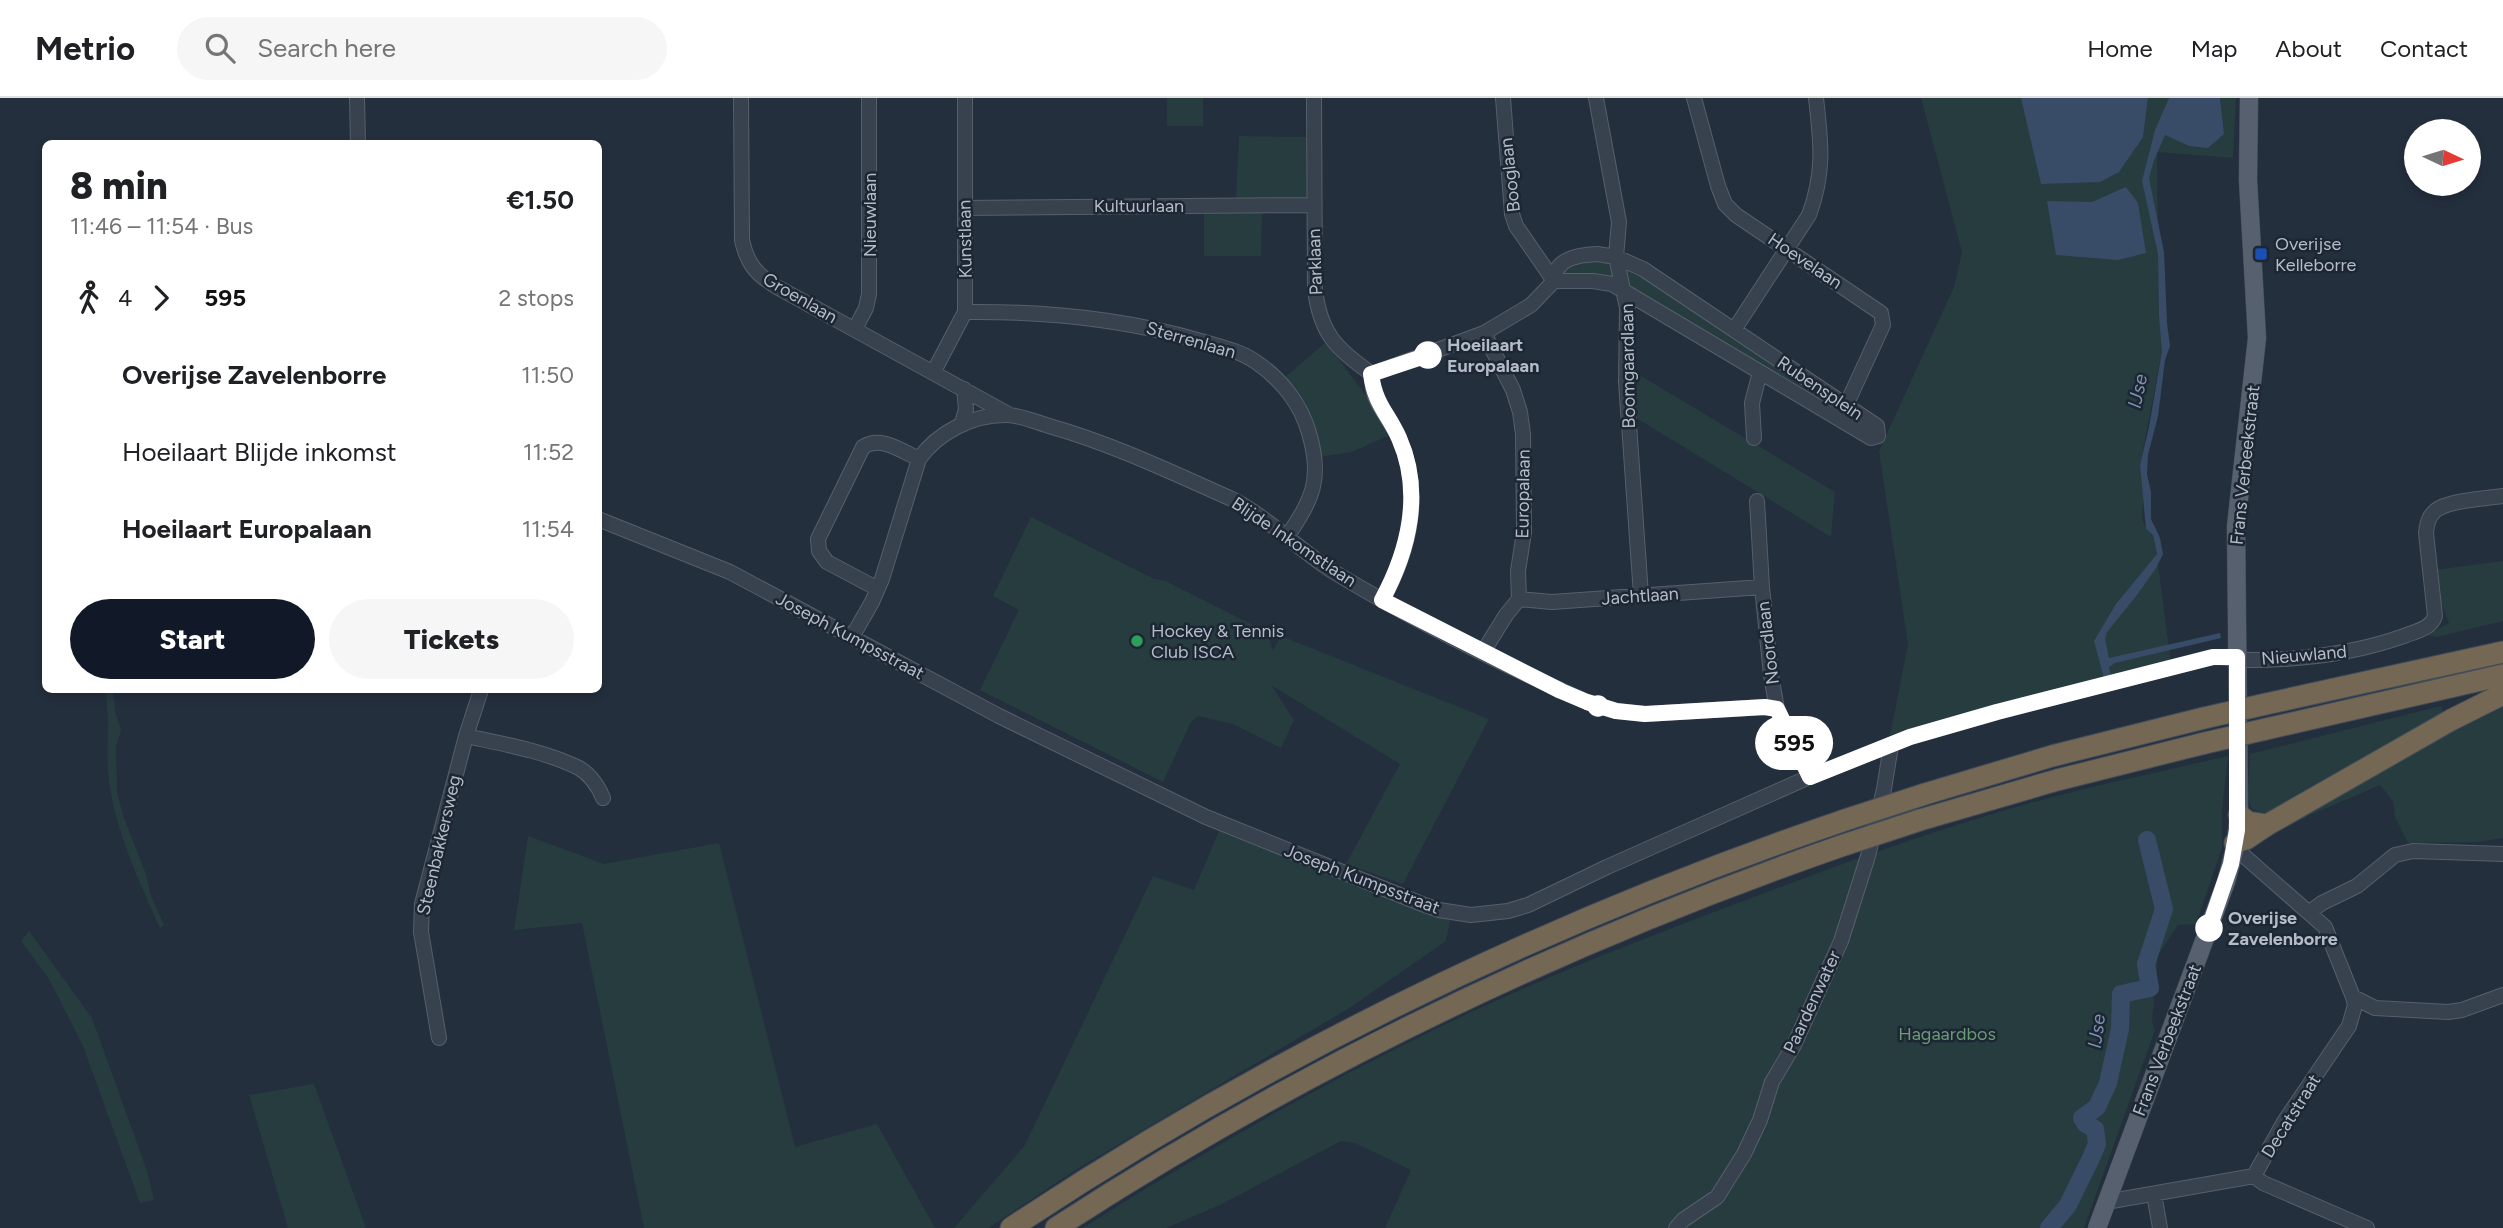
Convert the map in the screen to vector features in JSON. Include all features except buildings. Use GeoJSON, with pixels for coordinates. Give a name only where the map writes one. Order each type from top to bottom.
{"type":"FeatureCollection","features":[{"type":"Feature","properties":{"kind":"highway"},"geometry":{"type":"LineString","coordinates":[[1011,1228],[1170,1129],[1294,1059],[1405,1001],[1542,937],[1770,845],[1925,794],[2052,757],[2266,704],[2503,652]]}},
{"type":"Feature","properties":{"kind":"highway"},"geometry":{"type":"LineString","coordinates":[[1056,1228],[1185,1148],[1304,1081],[1416,1023],[1552,959],[1670,909],[1844,845],[2057,780],[2503,675]]}},
{"type":"Feature","properties":{"kind":"highway"},"geometry":{"type":"LineString","coordinates":[[2235,846],[2451,720],[2503,694]]}},
{"type":"Feature","properties":{"kind":"highway"},"geometry":{"type":"LineString","coordinates":[[2239,815],[2248,822],[2267,825]]}},
{"type":"Feature","properties":{"kind":"main road","name":"Frans Verbeekstraat"},"geometry":{"type":"LineString","coordinates":[[2096,1228],[2222,893],[2235,846],[2239,815],[2236,526],[2257,338],[2248,180],[2249,98]]}},
{"type":"Feature","properties":{"kind":"street"},"geometry":{"type":"LineString","coordinates":[[358,98],[358,140]]}},
{"type":"Feature","properties":{"kind":"street","name":"Groenlaan"},"geometry":{"type":"LineString","coordinates":[[741,98],[742,240],[745,255],[752,268],[762,278],[1009,414]]}},
{"type":"Feature","properties":{"kind":"street","name":"Nieuwlaan"},"geometry":{"type":"LineString","coordinates":[[855,329],[866,308],[869,294],[869,98]]}},
{"type":"Feature","properties":{"kind":"street","name":"Kunstlaan"},"geometry":{"type":"LineString","coordinates":[[933,373],[965,312],[965,98]]}},
{"type":"Feature","properties":{"kind":"street","name":"Parklaan"},"geometry":{"type":"LineString","coordinates":[[1314,98],[1315,289],[1318,312],[1334,342],[1349,359],[1371,374]]}},
{"type":"Feature","properties":{"kind":"street","name":"Booglaan"},"geometry":{"type":"LineString","coordinates":[[1503,98],[1512,214],[1516,226],[1555,281]]}},
{"type":"Feature","properties":{"kind":"street","name":"Boomgaardlaan"},"geometry":{"type":"LineString","coordinates":[[1596,98],[1619,222],[1616,257],[1628,308],[1626,382],[1641,595]]}},
{"type":"Feature","properties":{"kind":"street","name":"Hoevelaan"},"geometry":{"type":"LineString","coordinates":[[1694,98],[1725,204],[1736,215],[1881,313],[1882,325],[1847,406],[1838,419]]}},
{"type":"Feature","properties":{"kind":"street"},"geometry":{"type":"LineString","coordinates":[[1734,330],[1809,215],[1820,177],[1821,148],[1816,98]]}},
{"type":"Feature","properties":{"kind":"street","name":"Kultuurlaan"},"geometry":{"type":"LineString","coordinates":[[965,208],[1314,205]]}},
{"type":"Feature","properties":{"kind":"street","name":"Rubensplein"},"geometry":{"type":"LineString","coordinates":[[1587,254],[1616,257],[1643,269],[1877,426],[1878,436],[1871,438],[1625,291],[1603,282],[1555,281],[1555,271],[1559,264],[1568,259],[1587,254]]}},
{"type":"Feature","properties":{"kind":"street"},"geometry":{"type":"LineString","coordinates":[[1382,600],[1403,557],[1411,510],[1411,485],[1399,438],[1374,394],[1371,374],[1484,333],[1531,306],[1555,281]]}},
{"type":"Feature","properties":{"kind":"street","name":"Sterrenlaan"},"geometry":{"type":"LineString","coordinates":[[965,312],[1055,313],[1103,319],[1155,328],[1234,351],[1256,361],[1297,403],[1314,449],[1316,473],[1313,491],[1308,506],[1287,537]]}},
{"type":"Feature","properties":{"kind":"street","name":"Europalaan"},"geometry":{"type":"LineString","coordinates":[[1484,333],[1513,390],[1522,423],[1524,532],[1518,571],[1519,599]]}},
{"type":"Feature","properties":{"kind":"street"},"geometry":{"type":"LineString","coordinates":[[1754,438],[1752,403],[1760,372]]}},
{"type":"Feature","properties":{"kind":"street"},"geometry":{"type":"LineString","coordinates":[[962,423],[966,410],[964,389]]}},
{"type":"Feature","properties":{"kind":"street","name":"Blijde Inkomstlaan"},"geometry":{"type":"LineString","coordinates":[[919,459],[925,451],[962,423],[987,416],[1009,414],[1086,436],[1234,500],[1256,512],[1316,561],[1382,600],[1587,702],[1616,711],[1645,714],[1765,707],[1777,709]]}},
{"type":"Feature","properties":{"kind":"street"},"geometry":{"type":"LineString","coordinates":[[852,637],[878,589],[919,459],[880,442],[871,441],[863,447],[818,539],[819,551],[827,562],[878,589]]}},
{"type":"Feature","properties":{"kind":"street","name":"Nieuwland"},"geometry":{"type":"LineString","coordinates":[[2237,657],[2245,660],[2309,659],[2342,654],[2388,642],[2428,627],[2435,617],[2426,533],[2428,520],[2436,510],[2450,504],[2503,496]]}},
{"type":"Feature","properties":{"kind":"street","name":"Noordlaan"},"geometry":{"type":"LineString","coordinates":[[1756,501],[1762,587],[1777,709],[1810,777]]}},
{"type":"Feature","properties":{"kind":"street","name":"Joseph Kumpsstraat"},"geometry":{"type":"LineString","coordinates":[[602,521],[730,572],[999,716],[1206,817],[1414,901],[1458,914],[1483,915],[1528,905],[1810,777],[1910,737],[2213,657],[2237,657]]}},
{"type":"Feature","properties":{"kind":"street","name":"Jachtlaan"},"geometry":{"type":"LineString","coordinates":[[1519,599],[1552,602],[1762,587]]}},
{"type":"Feature","properties":{"kind":"street"},"geometry":{"type":"LineString","coordinates":[[1483,652],[1519,599]]}},
{"type":"Feature","properties":{"kind":"street","name":"Steenbakkersweg"},"geometry":{"type":"LineString","coordinates":[[439,1038],[421,919],[422,904],[466,736],[480,693]]}},
{"type":"Feature","properties":{"kind":"street"},"geometry":{"type":"LineString","coordinates":[[466,736],[532,752],[580,769],[598,785],[603,798]]}},
{"type":"Feature","properties":{"kind":"street","name":"Paardenwater"},"geometry":{"type":"LineString","coordinates":[[1676,1228],[1683,1220],[1717,1198],[1734,1172],[1760,1120],[1772,1082],[1794,1045],[1841,941],[1868,856],[1891,746]]}},
{"type":"Feature","properties":{"kind":"street"},"geometry":{"type":"LineString","coordinates":[[2235,846],[2311,911],[2329,933],[2353,997],[2375,1008],[2462,1010],[2503,995]]}},
{"type":"Feature","properties":{"kind":"street"},"geometry":{"type":"LineString","coordinates":[[2311,911],[2357,886],[2395,855],[2413,852],[2503,854]]}},
{"type":"Feature","properties":{"kind":"street","name":"Decatstraat"},"geometry":{"type":"LineString","coordinates":[[2106,1202],[2254,1176],[2284,1122],[2350,1023],[2355,1005],[2353,997]]}},
{"type":"Feature","properties":{"kind":"street"},"geometry":{"type":"LineString","coordinates":[[2350,1023],[2375,1008]]}},
{"type":"Feature","properties":{"kind":"street"},"geometry":{"type":"LineString","coordinates":[[2254,1176],[2367,1228]]}},
{"type":"Feature","properties":{"kind":"street"},"geometry":{"type":"LineString","coordinates":[[2154,1194],[2160,1228]]}},
{"type":"Feature","properties":{"kind":"green space"},"geometry":{"type":"Polygon","coordinates":[[[1167,98],[1203,98],[1203,126],[1167,126],[1167,98]]]}},
{"type":"Feature","properties":{"kind":"green space"},"geometry":{"type":"Polygon","coordinates":[[[1921,98],[2021,98],[2023,101],[2143,137],[2148,98],[2169,98],[2156,130],[2189,146],[2224,134],[2220,98],[2236,98],[2233,158],[2157,152],[2159,316],[2163,346],[2140,465],[2142,518],[2146,529],[2153,535],[2156,549],[2171,664],[1890,736],[1908,644],[1879,451],[1954,287],[1962,252],[1921,98]]]}},
{"type":"Feature","properties":{"kind":"green space"},"geometry":{"type":"Polygon","coordinates":[[[1239,136],[1310,137],[1309,200],[1236,200],[1239,136]]]}},
{"type":"Feature","properties":{"kind":"green space"},"geometry":{"type":"Polygon","coordinates":[[[1204,211],[1262,211],[1261,256],[1204,256],[1204,211]]]}},
{"type":"Feature","properties":{"kind":"green space"},"geometry":{"type":"Polygon","coordinates":[[[1594,258],[1612,264],[1615,274],[1611,279],[1564,278],[1562,271],[1568,264],[1594,258]]]}},
{"type":"Feature","properties":{"kind":"green space"},"geometry":{"type":"Polygon","coordinates":[[[1633,267],[1836,403],[1833,412],[1631,290],[1624,271],[1633,267]]]}},
{"type":"Feature","properties":{"kind":"green space"},"geometry":{"type":"Polygon","coordinates":[[[1326,342],[1383,419],[1390,435],[1352,452],[1319,457],[1283,379],[1326,342]]]}},
{"type":"Feature","properties":{"kind":"green space"},"geometry":{"type":"Polygon","coordinates":[[[1631,370],[1835,492],[1831,537],[1633,416],[1631,370]]]}},
{"type":"Feature","properties":{"kind":"green space","name":"Hockey & Tennis Club ISCA"},"geometry":{"type":"Polygon","coordinates":[[[1031,517],[1267,632],[1273,651],[1281,636],[1489,719],[1403,884],[1346,864],[1400,764],[1271,685],[1294,720],[1281,748],[1233,724],[1198,716],[1191,722],[1163,782],[980,690],[1019,610],[993,596],[1031,517]]]}},
{"type":"Feature","properties":{"kind":"green space"},"geometry":{"type":"Polygon","coordinates":[[[2503,561],[2503,621],[2437,637],[2427,635],[2449,623],[2436,590],[2434,570],[2503,561]]]}},
{"type":"Feature","properties":{"kind":"green space"},"geometry":{"type":"Polygon","coordinates":[[[105,693],[113,693],[121,730],[116,747],[117,793],[146,874],[151,896],[164,925],[160,928],[129,856],[112,800],[108,770],[105,693]]]}},
{"type":"Feature","properties":{"kind":"green space"},"geometry":{"type":"Polygon","coordinates":[[[2503,702],[2503,838],[2477,842],[2408,843],[2395,817],[2393,801],[2380,785],[2274,834],[2271,828],[2503,702]]]}},
{"type":"Feature","properties":{"kind":"green space"},"geometry":{"type":"Polygon","coordinates":[[[2441,706],[2443,714],[2278,809],[2262,813],[2252,809],[2248,798],[2250,754],[2441,706]]]}},
{"type":"Feature","properties":{"kind":"green space","name":"Hagaardbos"},"geometry":{"type":"Polygon","coordinates":[[[2228,756],[2222,810],[2222,848],[2196,924],[2178,925],[2158,955],[2152,1022],[2155,1030],[2084,1228],[1385,1228],[1411,1170],[1355,1143],[1341,1141],[1220,1205],[1166,1228],[1083,1228],[1177,1170],[1322,1087],[1471,1012],[1574,967],[1805,878],[1945,829],[2068,793],[2228,756]]]}},
{"type":"Feature","properties":{"kind":"green space"},"geometry":{"type":"Polygon","coordinates":[[[1219,831],[1451,917],[1446,941],[1351,1007],[1077,1169],[988,1228],[954,1228],[1025,1145],[1153,876],[1194,890],[1219,831]]]}},
{"type":"Feature","properties":{"kind":"green space"},"geometry":{"type":"Polygon","coordinates":[[[528,836],[604,864],[719,843],[795,1147],[877,1124],[935,1228],[644,1228],[582,923],[514,930],[528,836]]]}},
{"type":"Feature","properties":{"kind":"green space"},"geometry":{"type":"Polygon","coordinates":[[[29,931],[92,1018],[147,1171],[154,1200],[140,1203],[83,1046],[49,979],[21,941],[29,931]]]}},
{"type":"Feature","properties":{"kind":"green space"},"geometry":{"type":"Polygon","coordinates":[[[314,1084],[366,1228],[288,1228],[249,1095],[314,1084]]]}},
{"type":"Feature","properties":{"kind":"water"},"geometry":{"type":"Polygon","coordinates":[[[2021,98],[2148,98],[2143,137],[2119,172],[2100,182],[2041,184],[2021,98]]]}},
{"type":"Feature","properties":{"kind":"water"},"geometry":{"type":"Polygon","coordinates":[[[2169,98],[2220,98],[2224,134],[2208,148],[2189,146],[2165,135],[2149,178],[2164,252],[2170,346],[2165,360],[2147,474],[2151,492],[2151,519],[2160,538],[2163,554],[2137,595],[2107,632],[2105,639],[2109,658],[2220,633],[2221,638],[2115,663],[2109,667],[2111,676],[2104,678],[2094,641],[2116,604],[2157,554],[2153,535],[2146,529],[2140,465],[2162,351],[2158,254],[2142,181],[2155,130],[2169,98]]]}},
{"type":"Feature","properties":{"kind":"water"},"geometry":{"type":"Polygon","coordinates":[[[2126,187],[2138,203],[2146,253],[2118,260],[2056,255],[2047,201],[2092,202],[2126,187]]]}},
{"type":"Feature","properties":{"kind":"waterway","name":"IJse"},"geometry":{"type":"LineString","coordinates":[[2049,1228],[2068,1205],[2097,1144],[2095,1129],[2082,1118],[2097,1107],[2108,1083],[2120,1029],[2121,994],[2150,988],[2146,964],[2164,909],[2147,840]]}},
{"type":"Feature","properties":{"kind":"bus line","name":"595"},"geometry":{"type":"LineString","coordinates":[[1428,355],[1371,374],[1374,394],[1399,438],[1411,485],[1408,537],[1403,557],[1382,600],[1587,702],[1616,711],[1645,714],[1765,707],[1777,709],[1810,777],[1910,737],[1997,712],[2213,657],[2237,657],[2239,815],[2231,864],[2209,928]]}},
{"type":"Feature","properties":{"kind":"place","name":"Overijse Kelleborre"},"geometry":{"type":"Point","coordinates":[2261,254]}},
{"type":"Feature","properties":{"kind":"place","name":"Hoeilaart Europalaan"},"geometry":{"type":"Point","coordinates":[1428,355]}},
{"type":"Feature","properties":{"kind":"place","name":"Hockey & Tennis Club ISCA"},"geometry":{"type":"Point","coordinates":[1137,641]}},
{"type":"Feature","properties":{"kind":"place","name":"Overijse Zavelenborre"},"geometry":{"type":"Point","coordinates":[2209,928]}}]}
